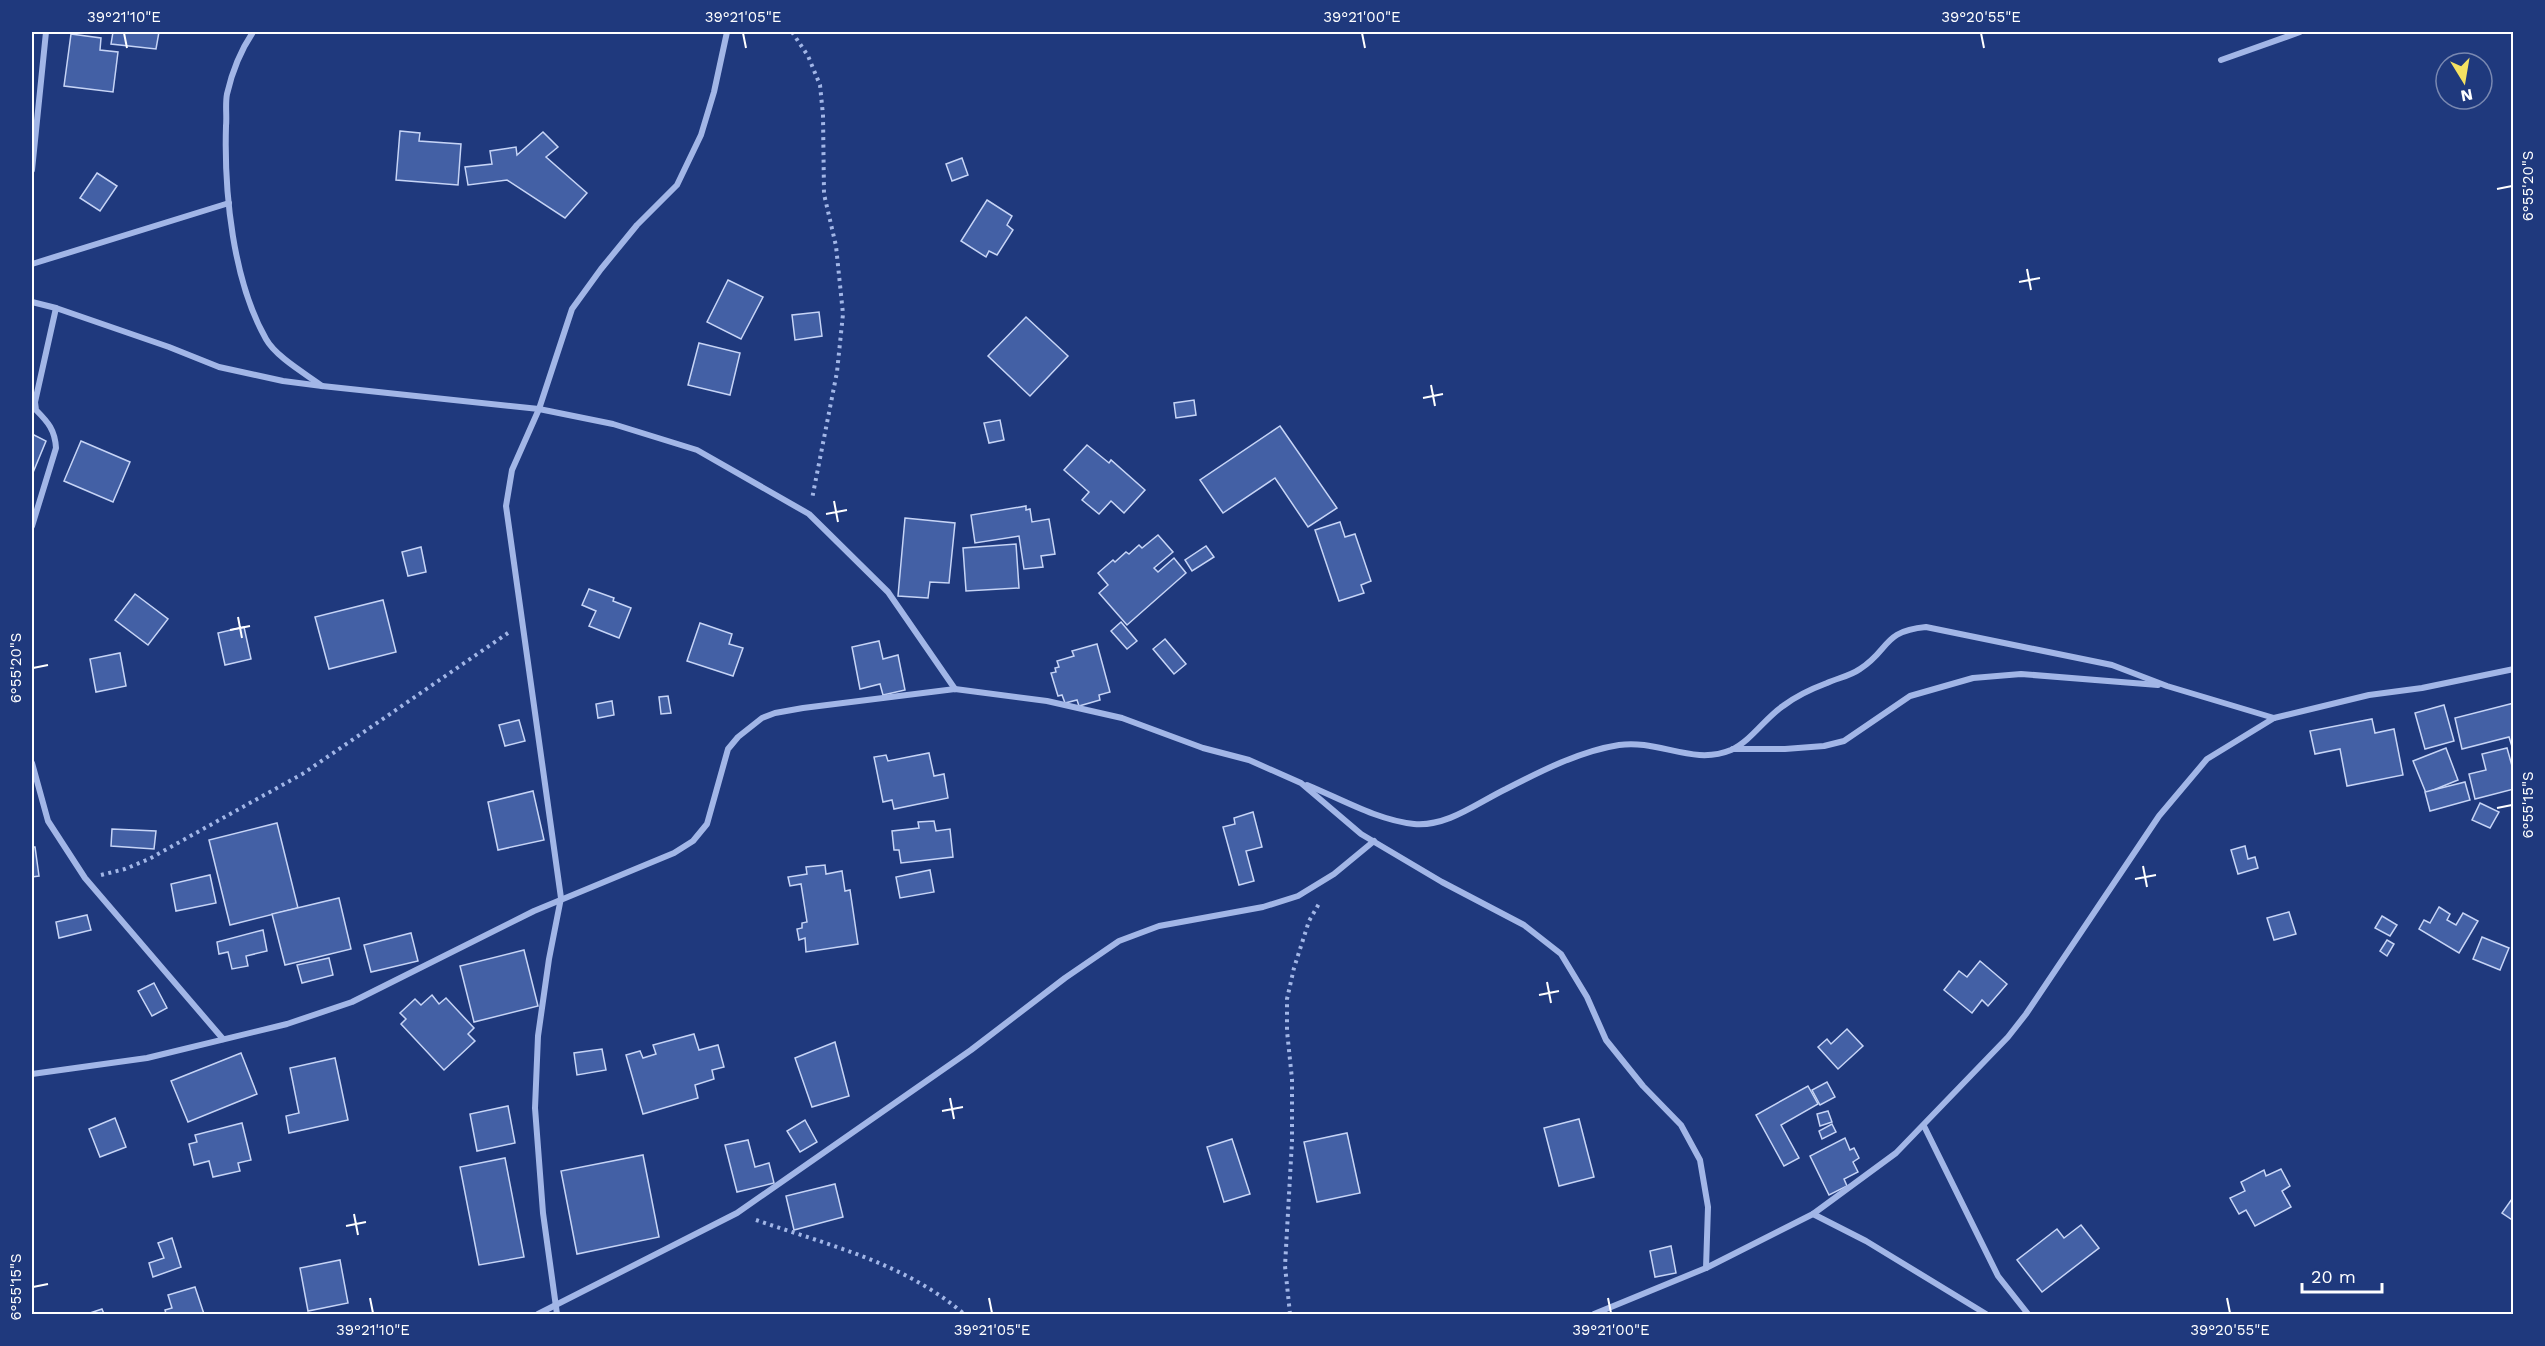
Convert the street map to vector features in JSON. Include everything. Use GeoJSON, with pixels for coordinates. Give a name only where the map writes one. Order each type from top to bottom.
{"type":"FeatureCollection","features":[{"type":"Feature","properties":{"kind":"street"},"geometry":{"type":"LineString","coordinates":[[32,170],[46,32]]}},
{"type":"Feature","properties":{"kind":"street"},"geometry":{"type":"LineString","coordinates":[[254,32],[242,49],[227,95],[225,154],[229,203],[239,260],[250,306],[267,342],[322,387]]}},
{"type":"Feature","properties":{"kind":"street"},"geometry":{"type":"LineString","coordinates":[[557,1314],[543,1213],[535,1108],[538,1036],[549,959],[561,898],[506,506],[512,470],[539,409],[572,309],[637,225],[677,185],[701,135],[714,92],[727,32]]}},
{"type":"Feature","properties":{"kind":"street"},"geometry":{"type":"LineString","coordinates":[[2221,60],[2300,32]]}},
{"type":"Feature","properties":{"kind":"street"},"geometry":{"type":"LineString","coordinates":[[32,264],[229,203]]}},
{"type":"Feature","properties":{"kind":"street"},"geometry":{"type":"LineString","coordinates":[[32,302],[169,347],[219,367],[322,387],[539,409],[613,424],[697,450],[809,514],[888,592],[955,688]]}},
{"type":"Feature","properties":{"kind":"street"},"geometry":{"type":"LineString","coordinates":[[32,526],[56,448],[52,429],[34,411],[56,308]]}},
{"type":"Feature","properties":{"kind":"street"},"geometry":{"type":"LineString","coordinates":[[1732,749],[1781,706],[1807,691],[1862,669],[1891,638],[1907,629],[1926,627],[2112,665],[2167,686],[2274,718]]}},
{"type":"Feature","properties":{"kind":"street"},"geometry":{"type":"LineString","coordinates":[[1594,1314],[1706,1268],[1813,1214],[1896,1153],[2008,1037],[2026,1014],[2159,816],[2207,759],[2274,718],[2369,695],[2422,688],[2514,669]]}},
{"type":"Feature","properties":{"kind":"street"},"geometry":{"type":"LineString","coordinates":[[32,1074],[147,1058],[287,1024],[352,1002],[561,898],[674,853],[693,841],[707,824],[728,749],[738,737],[762,718],[775,713],[955,688],[1047,701],[1122,718],[1203,748],[1249,760],[1395,821],[1415,824],[1436,823],[1555,765],[1621,744],[1649,745],[1687,754],[1708,756],[1732,749],[1785,749],[1824,746],[1844,741],[1910,696],[1973,678],[2021,674],[2167,686]]}},
{"type":"Feature","properties":{"kind":"street"},"geometry":{"type":"LineString","coordinates":[[32,763],[48,821],[85,878],[223,1039]]}},
{"type":"Feature","properties":{"kind":"street"},"geometry":{"type":"LineString","coordinates":[[1301,783],[1361,834],[1442,882],[1524,925],[1561,954],[1587,997],[1606,1040],[1643,1086],[1681,1125],[1700,1160],[1708,1207],[1706,1268]]}},
{"type":"Feature","properties":{"kind":"street"},"geometry":{"type":"LineString","coordinates":[[538,1314],[737,1214],[971,1050],[1065,978],[1119,941],[1159,926],[1263,907],[1298,896],[1334,874],[1374,841]]}},
{"type":"Feature","properties":{"kind":"street"},"geometry":{"type":"LineString","coordinates":[[1924,1126],[1998,1276],[2028,1314]]}},
{"type":"Feature","properties":{"kind":"street"},"geometry":{"type":"LineString","coordinates":[[1813,1214],[1866,1241],[1986,1314]]}},
{"type":"Feature","properties":{"kind":"path"},"geometry":{"type":"LineString","coordinates":[[792,32],[808,56],[820,85],[823,115],[824,194],[836,246],[843,314],[837,372],[809,514]]}},
{"type":"Feature","properties":{"kind":"path"},"geometry":{"type":"LineString","coordinates":[[85,878],[125,869],[149,860],[304,773],[521,624]]}},
{"type":"Feature","properties":{"kind":"path"},"geometry":{"type":"LineString","coordinates":[[1290,1314],[1285,1266],[1292,1141],[1292,1079],[1287,1031],[1287,999],[1294,968],[1310,921],[1334,874]]}},
{"type":"Feature","properties":{"kind":"path"},"geometry":{"type":"LineString","coordinates":[[737,1214],[868,1258],[919,1282],[964,1314]]}},
{"type":"Feature","properties":{"kind":"building"},"geometry":{"type":"Polygon","coordinates":[[[113,32],[159,32],[156,49],[111,44],[113,32]]]}},
{"type":"Feature","properties":{"kind":"building"},"geometry":{"type":"Polygon","coordinates":[[[71,34],[101,38],[100,50],[118,52],[113,92],[64,86],[71,34]]]}},
{"type":"Feature","properties":{"kind":"building"},"geometry":{"type":"Polygon","coordinates":[[[400,131],[420,133],[419,141],[461,144],[458,185],[396,180],[400,131]]]}},
{"type":"Feature","properties":{"kind":"building"},"geometry":{"type":"Polygon","coordinates":[[[543,132],[558,147],[546,157],[587,193],[565,218],[507,180],[468,185],[465,167],[492,164],[490,151],[516,147],[517,155],[543,132]]]}},
{"type":"Feature","properties":{"kind":"building"},"geometry":{"type":"Polygon","coordinates":[[[962,158],[968,175],[952,181],[946,164],[962,158]]]}},
{"type":"Feature","properties":{"kind":"building"},"geometry":{"type":"Polygon","coordinates":[[[97,173],[117,186],[100,211],[80,198],[97,173]]]}},
{"type":"Feature","properties":{"kind":"building"},"geometry":{"type":"Polygon","coordinates":[[[987,200],[1012,216],[1007,225],[1013,230],[997,255],[989,251],[986,257],[961,241],[987,200]]]}},
{"type":"Feature","properties":{"kind":"building"},"geometry":{"type":"Polygon","coordinates":[[[728,280],[763,297],[741,339],[707,322],[728,280]]]}},
{"type":"Feature","properties":{"kind":"building"},"geometry":{"type":"Polygon","coordinates":[[[819,312],[822,336],[795,340],[792,315],[819,312]]]}},
{"type":"Feature","properties":{"kind":"building"},"geometry":{"type":"Polygon","coordinates":[[[1026,317],[1068,356],[1030,396],[988,356],[1026,317]]]}},
{"type":"Feature","properties":{"kind":"building"},"geometry":{"type":"Polygon","coordinates":[[[699,343],[740,353],[730,395],[688,385],[699,343]]]}},
{"type":"Feature","properties":{"kind":"building"},"geometry":{"type":"Polygon","coordinates":[[[1194,400],[1196,415],[1176,418],[1174,403],[1194,400]]]}},
{"type":"Feature","properties":{"kind":"building"},"geometry":{"type":"Polygon","coordinates":[[[1000,420],[1004,440],[989,443],[984,423],[1000,420]]]}},
{"type":"Feature","properties":{"kind":"building"},"geometry":{"type":"Polygon","coordinates":[[[1280,426],[1337,508],[1308,527],[1275,478],[1223,513],[1200,480],[1280,426]]]}},
{"type":"Feature","properties":{"kind":"building"},"geometry":{"type":"Polygon","coordinates":[[[32,434],[46,441],[32,475],[32,434]]]}},
{"type":"Feature","properties":{"kind":"building"},"geometry":{"type":"Polygon","coordinates":[[[81,441],[130,462],[113,502],[64,481],[81,441]]]}},
{"type":"Feature","properties":{"kind":"building"},"geometry":{"type":"Polygon","coordinates":[[[1087,445],[1109,463],[1111,460],[1145,490],[1124,513],[1111,501],[1099,514],[1082,500],[1089,492],[1064,470],[1087,445]]]}},
{"type":"Feature","properties":{"kind":"building"},"geometry":{"type":"Polygon","coordinates":[[[1026,506],[1026,510],[1030,509],[1032,522],[1049,519],[1055,554],[1041,556],[1043,567],[1024,569],[1019,536],[975,543],[971,515],[1026,506]]]}},
{"type":"Feature","properties":{"kind":"building"},"geometry":{"type":"Polygon","coordinates":[[[905,518],[955,523],[949,583],[930,582],[928,598],[898,596],[905,518]]]}},
{"type":"Feature","properties":{"kind":"building"},"geometry":{"type":"Polygon","coordinates":[[[1340,522],[1345,537],[1355,534],[1371,581],[1361,585],[1364,593],[1339,601],[1315,530],[1340,522]]]}},
{"type":"Feature","properties":{"kind":"building"},"geometry":{"type":"Polygon","coordinates":[[[1158,535],[1173,552],[1154,568],[1158,572],[1174,558],[1186,573],[1127,625],[1099,593],[1108,585],[1098,573],[1113,560],[1115,562],[1126,552],[1129,554],[1139,545],[1142,548],[1158,535]]]}},
{"type":"Feature","properties":{"kind":"building"},"geometry":{"type":"Polygon","coordinates":[[[1016,544],[1019,588],[966,591],[963,548],[1016,544]]]}},
{"type":"Feature","properties":{"kind":"building"},"geometry":{"type":"Polygon","coordinates":[[[1206,546],[1214,557],[1192,571],[1185,560],[1206,546]]]}},
{"type":"Feature","properties":{"kind":"building"},"geometry":{"type":"Polygon","coordinates":[[[421,547],[426,572],[408,576],[402,552],[421,547]]]}},
{"type":"Feature","properties":{"kind":"building"},"geometry":{"type":"Polygon","coordinates":[[[589,589],[614,598],[613,601],[631,608],[619,638],[589,626],[596,611],[582,605],[589,589]]]}},
{"type":"Feature","properties":{"kind":"building"},"geometry":{"type":"Polygon","coordinates":[[[135,594],[168,619],[148,645],[115,620],[135,594]]]}},
{"type":"Feature","properties":{"kind":"building"},"geometry":{"type":"Polygon","coordinates":[[[383,600],[396,652],[329,669],[315,617],[383,600]]]}},
{"type":"Feature","properties":{"kind":"building"},"geometry":{"type":"Polygon","coordinates":[[[1121,622],[1137,641],[1127,649],[1111,631],[1121,622]]]}},
{"type":"Feature","properties":{"kind":"building"},"geometry":{"type":"Polygon","coordinates":[[[700,623],[732,634],[729,644],[743,648],[733,676],[687,661],[700,623]]]}},
{"type":"Feature","properties":{"kind":"building"},"geometry":{"type":"Polygon","coordinates":[[[244,627],[251,659],[225,665],[218,633],[244,627]]]}},
{"type":"Feature","properties":{"kind":"building"},"geometry":{"type":"Polygon","coordinates":[[[1165,639],[1186,664],[1174,674],[1153,649],[1165,639]]]}},
{"type":"Feature","properties":{"kind":"building"},"geometry":{"type":"Polygon","coordinates":[[[879,641],[883,659],[898,655],[905,690],[883,695],[880,684],[860,689],[852,647],[879,641]]]}},
{"type":"Feature","properties":{"kind":"building"},"geometry":{"type":"Polygon","coordinates":[[[1097,644],[1110,692],[1099,695],[1100,700],[1079,706],[1077,700],[1065,703],[1062,695],[1058,696],[1051,673],[1056,672],[1055,668],[1059,667],[1057,661],[1074,656],[1072,651],[1097,644]]]}},
{"type":"Feature","properties":{"kind":"building"},"geometry":{"type":"Polygon","coordinates":[[[120,653],[126,686],[96,692],[90,659],[120,653]]]}},
{"type":"Feature","properties":{"kind":"building"},"geometry":{"type":"Polygon","coordinates":[[[668,696],[671,713],[661,714],[659,697],[668,696]]]}},
{"type":"Feature","properties":{"kind":"building"},"geometry":{"type":"Polygon","coordinates":[[[612,701],[614,715],[598,718],[596,704],[612,701]]]}},
{"type":"Feature","properties":{"kind":"building"},"geometry":{"type":"Polygon","coordinates":[[[2514,703],[2514,753],[2509,737],[2462,749],[2455,718],[2514,703]]]}},
{"type":"Feature","properties":{"kind":"building"},"geometry":{"type":"Polygon","coordinates":[[[2444,705],[2454,741],[2425,749],[2415,713],[2444,705]]]}},
{"type":"Feature","properties":{"kind":"building"},"geometry":{"type":"Polygon","coordinates":[[[2372,719],[2375,733],[2394,729],[2403,775],[2347,786],[2340,749],[2315,754],[2310,731],[2372,719]]]}},
{"type":"Feature","properties":{"kind":"building"},"geometry":{"type":"Polygon","coordinates":[[[519,720],[525,741],[505,746],[499,725],[519,720]]]}},
{"type":"Feature","properties":{"kind":"building"},"geometry":{"type":"Polygon","coordinates":[[[2446,748],[2458,780],[2426,793],[2413,761],[2446,748]]]}},
{"type":"Feature","properties":{"kind":"building"},"geometry":{"type":"Polygon","coordinates":[[[2507,748],[2514,773],[2514,789],[2475,799],[2469,774],[2486,770],[2482,754],[2507,748]]]}},
{"type":"Feature","properties":{"kind":"building"},"geometry":{"type":"Polygon","coordinates":[[[929,753],[934,776],[944,774],[948,798],[894,809],[892,800],[883,802],[874,757],[886,755],[888,761],[929,753]]]}},
{"type":"Feature","properties":{"kind":"building"},"geometry":{"type":"Polygon","coordinates":[[[2465,782],[2470,800],[2430,811],[2425,792],[2465,782]]]}},
{"type":"Feature","properties":{"kind":"building"},"geometry":{"type":"Polygon","coordinates":[[[533,791],[544,840],[498,850],[488,802],[533,791]]]}},
{"type":"Feature","properties":{"kind":"building"},"geometry":{"type":"Polygon","coordinates":[[[2480,803],[2499,812],[2490,828],[2472,820],[2480,803]]]}},
{"type":"Feature","properties":{"kind":"building"},"geometry":{"type":"Polygon","coordinates":[[[1253,812],[1262,847],[1246,851],[1254,881],[1239,885],[1223,827],[1235,824],[1234,818],[1253,812]]]}},
{"type":"Feature","properties":{"kind":"building"},"geometry":{"type":"Polygon","coordinates":[[[934,821],[936,831],[950,829],[953,857],[901,863],[899,850],[894,850],[892,831],[919,828],[918,822],[934,821]]]}},
{"type":"Feature","properties":{"kind":"building"},"geometry":{"type":"Polygon","coordinates":[[[277,823],[298,908],[230,925],[209,840],[277,823]]]}},
{"type":"Feature","properties":{"kind":"building"},"geometry":{"type":"Polygon","coordinates":[[[112,829],[156,831],[154,849],[111,846],[112,829]]]}},
{"type":"Feature","properties":{"kind":"building"},"geometry":{"type":"Polygon","coordinates":[[[2245,846],[2248,859],[2255,857],[2258,868],[2238,874],[2231,850],[2245,846]]]}},
{"type":"Feature","properties":{"kind":"building"},"geometry":{"type":"Polygon","coordinates":[[[32,847],[35,847],[39,876],[32,877],[32,847]]]}},
{"type":"Feature","properties":{"kind":"building"},"geometry":{"type":"Polygon","coordinates":[[[825,865],[826,874],[842,871],[845,891],[850,890],[858,944],[806,952],[805,938],[799,940],[797,929],[802,928],[802,923],[807,922],[801,884],[790,886],[788,877],[807,874],[806,867],[825,865]]]}},
{"type":"Feature","properties":{"kind":"building"},"geometry":{"type":"Polygon","coordinates":[[[930,870],[934,892],[900,898],[896,877],[930,870]]]}},
{"type":"Feature","properties":{"kind":"building"},"geometry":{"type":"Polygon","coordinates":[[[210,875],[216,903],[176,911],[171,884],[210,875]]]}},
{"type":"Feature","properties":{"kind":"building"},"geometry":{"type":"Polygon","coordinates":[[[339,898],[351,949],[285,965],[272,914],[339,898]]]}},
{"type":"Feature","properties":{"kind":"building"},"geometry":{"type":"Polygon","coordinates":[[[2439,907],[2450,914],[2447,920],[2456,925],[2463,913],[2478,921],[2459,953],[2419,929],[2424,920],[2430,923],[2439,907]]]}},
{"type":"Feature","properties":{"kind":"building"},"geometry":{"type":"Polygon","coordinates":[[[2289,912],[2296,934],[2274,940],[2267,918],[2289,912]]]}},
{"type":"Feature","properties":{"kind":"building"},"geometry":{"type":"Polygon","coordinates":[[[87,915],[91,930],[59,938],[56,922],[87,915]]]}},
{"type":"Feature","properties":{"kind":"building"},"geometry":{"type":"Polygon","coordinates":[[[2382,916],[2397,925],[2390,936],[2375,928],[2382,916]]]}},
{"type":"Feature","properties":{"kind":"building"},"geometry":{"type":"Polygon","coordinates":[[[263,930],[267,951],[246,956],[248,966],[232,969],[228,952],[219,954],[217,942],[263,930]]]}},
{"type":"Feature","properties":{"kind":"building"},"geometry":{"type":"Polygon","coordinates":[[[411,933],[418,961],[371,972],[364,945],[411,933]]]}},
{"type":"Feature","properties":{"kind":"building"},"geometry":{"type":"Polygon","coordinates":[[[2482,937],[2509,948],[2500,970],[2473,959],[2482,937]]]}},
{"type":"Feature","properties":{"kind":"building"},"geometry":{"type":"Polygon","coordinates":[[[2387,940],[2394,944],[2387,956],[2380,951],[2387,940]]]}},
{"type":"Feature","properties":{"kind":"building"},"geometry":{"type":"Polygon","coordinates":[[[524,950],[538,1006],[474,1022],[460,966],[524,950]]]}},
{"type":"Feature","properties":{"kind":"building"},"geometry":{"type":"Polygon","coordinates":[[[329,958],[333,975],[302,983],[297,965],[329,958]]]}},
{"type":"Feature","properties":{"kind":"building"},"geometry":{"type":"Polygon","coordinates":[[[1980,961],[2007,984],[1988,1006],[1982,1000],[1972,1013],[1944,990],[1959,971],[1967,977],[1980,961]]]}},
{"type":"Feature","properties":{"kind":"building"},"geometry":{"type":"Polygon","coordinates":[[[154,983],[167,1008],[152,1016],[138,991],[154,983]]]}},
{"type":"Feature","properties":{"kind":"building"},"geometry":{"type":"Polygon","coordinates":[[[432,995],[439,1004],[446,998],[474,1028],[468,1034],[475,1041],[444,1070],[401,1024],[406,1019],[400,1013],[415,999],[421,1005],[432,995]]]}},
{"type":"Feature","properties":{"kind":"building"},"geometry":{"type":"Polygon","coordinates":[[[1847,1029],[1863,1046],[1838,1069],[1818,1047],[1827,1039],[1831,1044],[1847,1029]]]}},
{"type":"Feature","properties":{"kind":"building"},"geometry":{"type":"Polygon","coordinates":[[[694,1034],[699,1050],[718,1045],[724,1067],[712,1070],[714,1079],[695,1085],[698,1098],[643,1114],[626,1055],[640,1051],[643,1058],[656,1054],[653,1045],[694,1034]]]}},
{"type":"Feature","properties":{"kind":"building"},"geometry":{"type":"Polygon","coordinates":[[[835,1042],[849,1096],[812,1107],[795,1058],[835,1042]]]}},
{"type":"Feature","properties":{"kind":"building"},"geometry":{"type":"Polygon","coordinates":[[[602,1049],[606,1070],[577,1075],[574,1053],[602,1049]]]}},
{"type":"Feature","properties":{"kind":"building"},"geometry":{"type":"Polygon","coordinates":[[[241,1053],[257,1094],[188,1122],[171,1081],[241,1053]]]}},
{"type":"Feature","properties":{"kind":"building"},"geometry":{"type":"Polygon","coordinates":[[[335,1058],[348,1120],[289,1133],[286,1116],[299,1113],[290,1068],[335,1058]]]}},
{"type":"Feature","properties":{"kind":"building"},"geometry":{"type":"Polygon","coordinates":[[[1827,1082],[1835,1097],[1820,1105],[1812,1090],[1827,1082]]]}},
{"type":"Feature","properties":{"kind":"building"},"geometry":{"type":"Polygon","coordinates":[[[1808,1086],[1818,1104],[1781,1125],[1799,1158],[1784,1166],[1756,1115],[1808,1086]]]}},
{"type":"Feature","properties":{"kind":"building"},"geometry":{"type":"Polygon","coordinates":[[[508,1106],[515,1143],[477,1151],[470,1114],[508,1106]]]}},
{"type":"Feature","properties":{"kind":"building"},"geometry":{"type":"Polygon","coordinates":[[[1828,1111],[1832,1122],[1820,1126],[1817,1114],[1828,1111]]]}},
{"type":"Feature","properties":{"kind":"building"},"geometry":{"type":"Polygon","coordinates":[[[115,1118],[126,1147],[100,1157],[89,1129],[115,1118]]]}},
{"type":"Feature","properties":{"kind":"building"},"geometry":{"type":"Polygon","coordinates":[[[1579,1119],[1594,1177],[1559,1186],[1544,1128],[1579,1119]]]}},
{"type":"Feature","properties":{"kind":"building"},"geometry":{"type":"Polygon","coordinates":[[[805,1120],[817,1142],[800,1152],[787,1131],[805,1120]]]}},
{"type":"Feature","properties":{"kind":"building"},"geometry":{"type":"Polygon","coordinates":[[[242,1123],[251,1160],[238,1163],[240,1171],[213,1177],[209,1161],[194,1165],[189,1144],[197,1142],[195,1135],[242,1123]]]}},
{"type":"Feature","properties":{"kind":"building"},"geometry":{"type":"Polygon","coordinates":[[[1832,1124],[1836,1132],[1822,1139],[1819,1131],[1832,1124]]]}},
{"type":"Feature","properties":{"kind":"building"},"geometry":{"type":"Polygon","coordinates":[[[1347,1133],[1360,1193],[1317,1202],[1304,1142],[1347,1133]]]}},
{"type":"Feature","properties":{"kind":"building"},"geometry":{"type":"Polygon","coordinates":[[[1845,1138],[1850,1150],[1854,1148],[1859,1158],[1853,1162],[1858,1172],[1844,1179],[1847,1186],[1829,1195],[1810,1156],[1845,1138]]]}},
{"type":"Feature","properties":{"kind":"building"},"geometry":{"type":"Polygon","coordinates":[[[1232,1139],[1250,1194],[1224,1202],[1207,1147],[1232,1139]]]}},
{"type":"Feature","properties":{"kind":"building"},"geometry":{"type":"Polygon","coordinates":[[[748,1140],[755,1167],[769,1163],[774,1183],[737,1192],[725,1145],[748,1140]]]}},
{"type":"Feature","properties":{"kind":"building"},"geometry":{"type":"Polygon","coordinates":[[[643,1155],[659,1237],[577,1254],[561,1171],[643,1155]]]}},
{"type":"Feature","properties":{"kind":"building"},"geometry":{"type":"Polygon","coordinates":[[[505,1158],[524,1257],[479,1265],[460,1167],[505,1158]]]}},
{"type":"Feature","properties":{"kind":"building"},"geometry":{"type":"Polygon","coordinates":[[[2281,1169],[2290,1186],[2282,1191],[2291,1207],[2255,1226],[2246,1210],[2239,1214],[2230,1198],[2245,1191],[2241,1182],[2264,1170],[2266,1176],[2281,1169]]]}},
{"type":"Feature","properties":{"kind":"building"},"geometry":{"type":"Polygon","coordinates":[[[835,1184],[843,1217],[794,1230],[786,1196],[835,1184]]]}},
{"type":"Feature","properties":{"kind":"building"},"geometry":{"type":"Polygon","coordinates":[[[2514,1196],[2514,1221],[2502,1213],[2514,1196]]]}},
{"type":"Feature","properties":{"kind":"building"},"geometry":{"type":"Polygon","coordinates":[[[2081,1225],[2099,1248],[2042,1292],[2017,1260],[2057,1229],[2064,1238],[2081,1225]]]}},
{"type":"Feature","properties":{"kind":"building"},"geometry":{"type":"Polygon","coordinates":[[[172,1238],[181,1267],[153,1277],[149,1263],[164,1258],[158,1243],[172,1238]]]}},
{"type":"Feature","properties":{"kind":"building"},"geometry":{"type":"Polygon","coordinates":[[[1671,1246],[1676,1273],[1655,1277],[1650,1251],[1671,1246]]]}},
{"type":"Feature","properties":{"kind":"building"},"geometry":{"type":"Polygon","coordinates":[[[340,1260],[348,1303],[308,1311],[300,1268],[340,1260]]]}},
{"type":"Feature","properties":{"kind":"building"},"geometry":{"type":"Polygon","coordinates":[[[195,1287],[204,1314],[166,1314],[165,1310],[172,1308],[168,1295],[195,1287]]]}},
{"type":"Feature","properties":{"kind":"building"},"geometry":{"type":"Polygon","coordinates":[[[102,1309],[104,1314],[87,1314],[102,1309]]]}}]}
